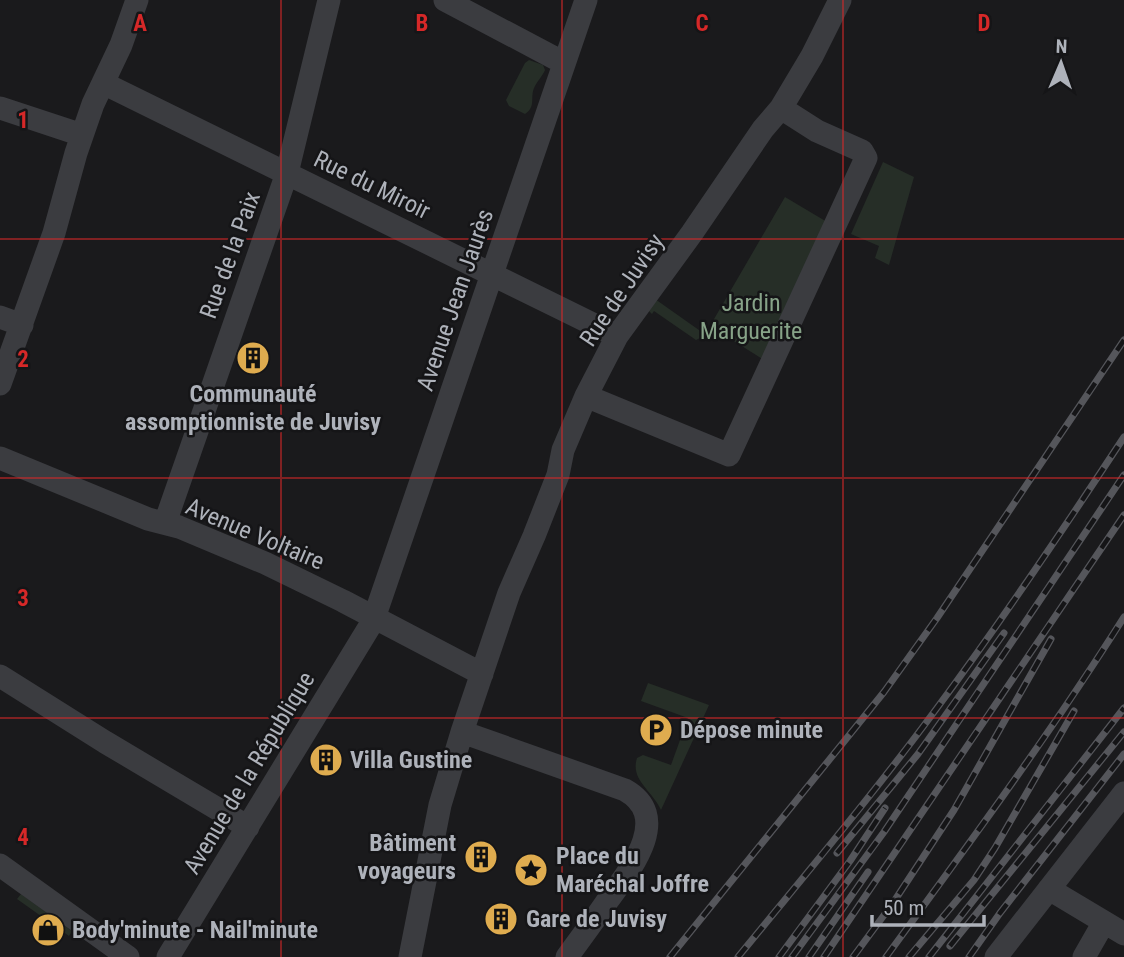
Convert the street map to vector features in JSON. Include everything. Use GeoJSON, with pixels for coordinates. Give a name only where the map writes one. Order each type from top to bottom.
{"type":"FeatureCollection","features":[{"type":"Feature","properties":{"kind":"street"},"geometry":{"type":"LineString","coordinates":[[0,384],[61,211],[82,135],[121,45],[137,0]]}},
{"type":"Feature","properties":{"kind":"street","name":"Rue de la Paix"},"geometry":{"type":"LineString","coordinates":[[164,523],[287,173],[329,0]]}},
{"type":"Feature","properties":{"kind":"street","name":"Avenue Jean Jaurès"},"geometry":{"type":"LineString","coordinates":[[374,617],[586,0]]}},
{"type":"Feature","properties":{"kind":"street","name":"Rue de Juvisy"},"geometry":{"type":"LineString","coordinates":[[411,957],[435,829],[462,732],[509,593],[558,475],[564,450],[586,396],[617,336],[763,129],[781,108],[840,0]]}},
{"type":"Feature","properties":{"kind":"street"},"geometry":{"type":"LineString","coordinates":[[450,1],[565,63]]}},
{"type":"Feature","properties":{"kind":"street","name":"Rue du Miroir"},"geometry":{"type":"LineString","coordinates":[[103,83],[617,336]]}},
{"type":"Feature","properties":{"kind":"street"},"geometry":{"type":"LineString","coordinates":[[0,108],[82,135]]}},
{"type":"Feature","properties":{"kind":"street"},"geometry":{"type":"LineString","coordinates":[[586,396],[729,455],[866,159],[862,151],[817,131],[781,108]]}},
{"type":"Feature","properties":{"kind":"street"},"geometry":{"type":"LineString","coordinates":[[0,317],[22,325]]}},
{"type":"Feature","properties":{"kind":"street","name":"Avenue Voltaire"},"geometry":{"type":"LineString","coordinates":[[0,458],[148,519],[178,527],[265,563],[482,674]]}},
{"type":"Feature","properties":{"kind":"street","name":"Avenue de la République"},"geometry":{"type":"LineString","coordinates":[[168,957],[374,617]]}},
{"type":"Feature","properties":{"kind":"street"},"geometry":{"type":"LineString","coordinates":[[0,676],[248,827]]}},
{"type":"Feature","properties":{"kind":"street"},"geometry":{"type":"LineString","coordinates":[[462,732],[625,790],[636,796],[645,809],[647,830],[632,866],[567,957]]}},
{"type":"Feature","properties":{"kind":"street"},"geometry":{"type":"LineString","coordinates":[[996,957],[1124,793]]}},
{"type":"Feature","properties":{"kind":"street"},"geometry":{"type":"LineString","coordinates":[[0,865],[128,957]]}},
{"type":"Feature","properties":{"kind":"street"},"geometry":{"type":"LineString","coordinates":[[1049,889],[1114,928],[1084,957]]}},
{"type":"Feature","properties":{"kind":"green space"},"geometry":{"type":"Polygon","coordinates":[[[529,60],[543,65],[545,70],[533,90],[531,108],[525,114],[509,106],[506,100],[529,60]]]}},
{"type":"Feature","properties":{"kind":"green space"},"geometry":{"type":"Polygon","coordinates":[[[883,162],[914,177],[889,265],[875,258],[879,246],[851,234],[883,162]]]}},
{"type":"Feature","properties":{"kind":"green space","name":"Jardin Marguerite"},"geometry":{"type":"Polygon","coordinates":[[[785,197],[827,222],[764,360],[710,326],[785,197]]]}},
{"type":"Feature","properties":{"kind":"green space"},"geometry":{"type":"Polygon","coordinates":[[[655,299],[706,335],[696,340],[654,311],[652,314],[648,310],[655,299]]]}},
{"type":"Feature","properties":{"kind":"green space"},"geometry":{"type":"Polygon","coordinates":[[[648,683],[709,705],[661,810],[639,779],[637,758],[643,755],[671,765],[688,718],[641,701],[648,683]]]}},
{"type":"Feature","properties":{"kind":"green space"},"geometry":{"type":"Polygon","coordinates":[[[21,894],[72,931],[69,936],[17,899],[21,894]]]}},
{"type":"Feature","properties":{"kind":"railway"},"geometry":{"type":"LineString","coordinates":[[670,957],[884,692],[937,618],[1124,340]]}},
{"type":"Feature","properties":{"kind":"railway"},"geometry":{"type":"LineString","coordinates":[[738,957],[934,712],[1031,576],[1124,437]]}},
{"type":"Feature","properties":{"kind":"railway"},"geometry":{"type":"LineString","coordinates":[[792,957],[884,832],[1124,475]]}},
{"type":"Feature","properties":{"kind":"railway"},"geometry":{"type":"LineString","coordinates":[[824,957],[1124,515]]}},
{"type":"Feature","properties":{"kind":"railway"},"geometry":{"type":"LineString","coordinates":[[886,957],[1038,746],[1124,617]]}},
{"type":"Feature","properties":{"kind":"railway"},"geometry":{"type":"LineString","coordinates":[[837,853],[918,754],[1004,633]]}},
{"type":"Feature","properties":{"kind":"railway"},"geometry":{"type":"LineString","coordinates":[[853,957],[893,903],[954,810],[1051,639]]}},
{"type":"Feature","properties":{"kind":"railway"},"geometry":{"type":"LineString","coordinates":[[929,957],[1124,708]]}},
{"type":"Feature","properties":{"kind":"railway"},"geometry":{"type":"LineString","coordinates":[[909,957],[974,880],[1074,711]]}},
{"type":"Feature","properties":{"kind":"railway"},"geometry":{"type":"LineString","coordinates":[[950,946],[1124,732]]}},
{"type":"Feature","properties":{"kind":"railway"},"geometry":{"type":"LineString","coordinates":[[969,957],[1124,754]]}},
{"type":"Feature","properties":{"kind":"railway"},"geometry":{"type":"LineString","coordinates":[[779,957],[850,861],[885,808]]}},
{"type":"Feature","properties":{"kind":"railway"},"geometry":{"type":"LineString","coordinates":[[809,957],[868,872]]}},
{"type":"Feature","properties":{"kind":"place","name":"Communauté assomptionniste de Juvisy"},"geometry":{"type":"Point","coordinates":[253,358]}},
{"type":"Feature","properties":{"kind":"place","name":"Dépose minute"},"geometry":{"type":"Point","coordinates":[656,730]}},
{"type":"Feature","properties":{"kind":"place","name":"Villa Gustine"},"geometry":{"type":"Point","coordinates":[326,760]}},
{"type":"Feature","properties":{"kind":"place","name":"Bâtiment voyageurs"},"geometry":{"type":"Point","coordinates":[481,857]}},
{"type":"Feature","properties":{"kind":"place","name":"Place du Maréchal Joffre"},"geometry":{"type":"Point","coordinates":[531,870]}},
{"type":"Feature","properties":{"kind":"place","name":"Gare de Juvisy"},"geometry":{"type":"Point","coordinates":[501,919]}},
{"type":"Feature","properties":{"kind":"place","name":"Body'minute - Nail'minute"},"geometry":{"type":"Point","coordinates":[48,930]}}]}
